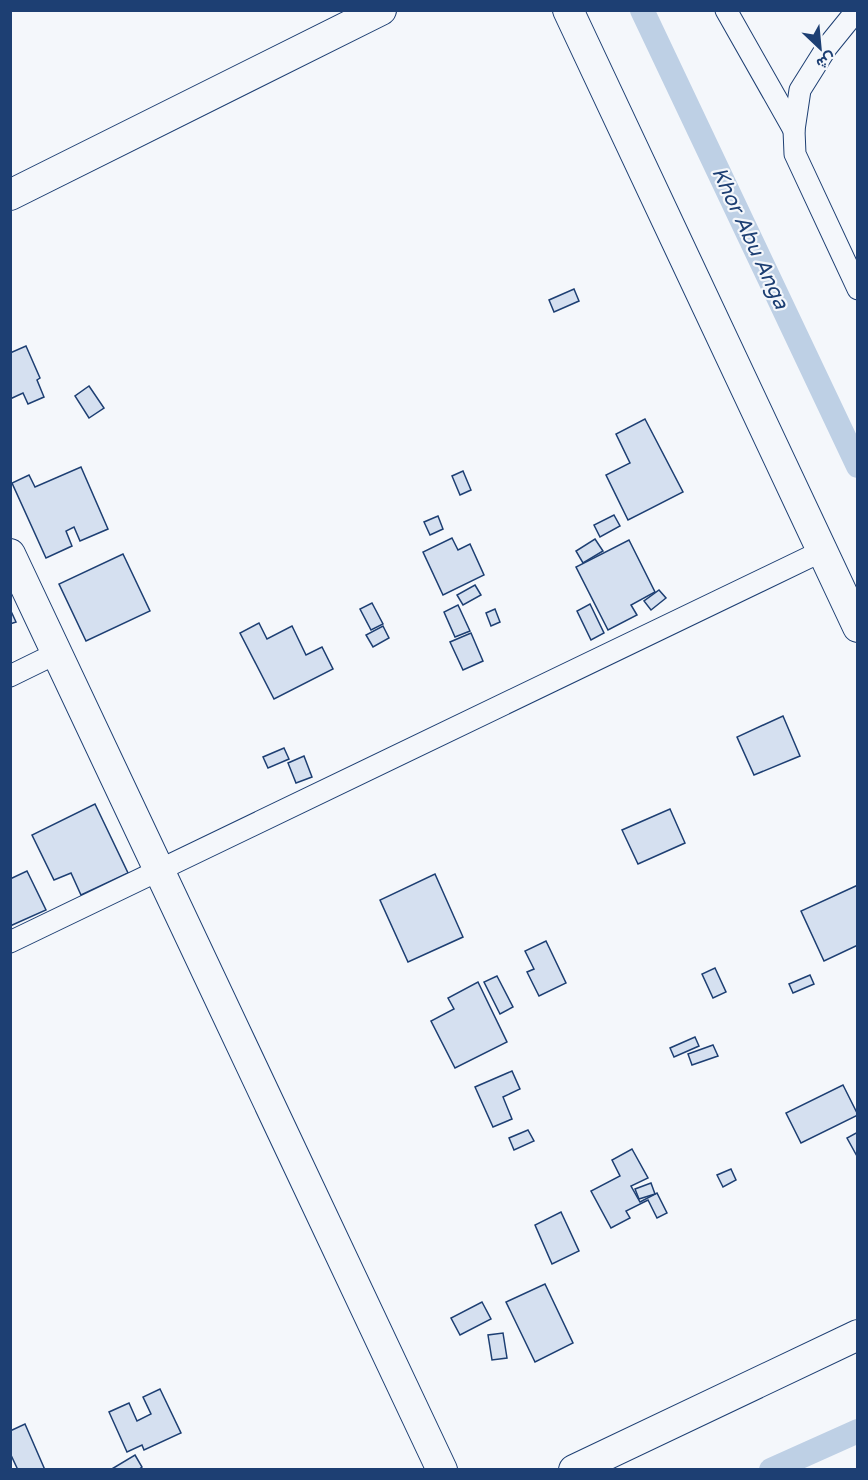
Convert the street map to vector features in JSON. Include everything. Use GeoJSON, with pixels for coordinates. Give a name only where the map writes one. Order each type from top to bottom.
{"type":"FeatureCollection","features":[{"type":"Feature","properties":{"kind":"street"},"geometry":{"type":"LineString","coordinates":[[10,195],[381,10]]}},
{"type":"Feature","properties":{"kind":"street"},"geometry":{"type":"LineString","coordinates":[[568,10],[858,627]]}},
{"type":"Feature","properties":{"kind":"street"},"geometry":{"type":"LineString","coordinates":[[726,10],[794,130]]}},
{"type":"Feature","properties":{"kind":"street"},"geometry":{"type":"LineString","coordinates":[[857,10],[827,47],[800,90],[794,130],[795,154],[858,289]]}},
{"type":"Feature","properties":{"kind":"street"},"geometry":{"type":"LineString","coordinates":[[10,942],[822,551]]}},
{"type":"Feature","properties":{"kind":"street"},"geometry":{"type":"LineString","coordinates":[[10,554],[442,1470]]}},
{"type":"Feature","properties":{"kind":"street"},"geometry":{"type":"LineString","coordinates":[[10,675],[57,653]]}},
{"type":"Feature","properties":{"kind":"street"},"geometry":{"type":"LineString","coordinates":[[574,1470],[858,1335]]}},
{"type":"Feature","properties":{"kind":"building"},"geometry":{"type":"Polygon","coordinates":[[[574,289],[579,301],[554,312],[549,300],[574,289]]]}},
{"type":"Feature","properties":{"kind":"building"},"geometry":{"type":"Polygon","coordinates":[[[26,346],[40,378],[37,380],[44,397],[28,404],[23,393],[10,399],[10,353],[26,346]]]}},
{"type":"Feature","properties":{"kind":"building"},"geometry":{"type":"Polygon","coordinates":[[[89,386],[104,408],[89,418],[75,396],[89,386]]]}},
{"type":"Feature","properties":{"kind":"building"},"geometry":{"type":"Polygon","coordinates":[[[645,419],[683,492],[628,520],[606,475],[630,463],[616,434],[645,419]]]}},
{"type":"Feature","properties":{"kind":"building"},"geometry":{"type":"Polygon","coordinates":[[[81,467],[108,529],[80,541],[74,527],[66,531],[72,546],[46,558],[12,483],[29,475],[35,487],[81,467]]]}},
{"type":"Feature","properties":{"kind":"building"},"geometry":{"type":"Polygon","coordinates":[[[463,471],[471,490],[460,495],[452,476],[463,471]]]}},
{"type":"Feature","properties":{"kind":"building"},"geometry":{"type":"Polygon","coordinates":[[[614,515],[620,526],[600,537],[594,525],[614,515]]]}},
{"type":"Feature","properties":{"kind":"building"},"geometry":{"type":"Polygon","coordinates":[[[438,516],[443,529],[430,535],[424,522],[438,516]]]}},
{"type":"Feature","properties":{"kind":"building"},"geometry":{"type":"Polygon","coordinates":[[[452,538],[458,550],[470,544],[484,575],[443,595],[423,552],[452,538]]]}},
{"type":"Feature","properties":{"kind":"building"},"geometry":{"type":"Polygon","coordinates":[[[595,539],[603,551],[583,563],[576,551],[595,539]]]}},
{"type":"Feature","properties":{"kind":"building"},"geometry":{"type":"Polygon","coordinates":[[[629,540],[655,592],[631,605],[637,615],[608,630],[576,567],[629,540]]]}},
{"type":"Feature","properties":{"kind":"building"},"geometry":{"type":"Polygon","coordinates":[[[123,554],[150,611],[86,641],[59,584],[123,554]]]}},
{"type":"Feature","properties":{"kind":"building"},"geometry":{"type":"Polygon","coordinates":[[[475,585],[481,595],[463,605],[457,595],[475,585]]]}},
{"type":"Feature","properties":{"kind":"building"},"geometry":{"type":"Polygon","coordinates":[[[659,590],[666,598],[651,610],[644,601],[659,590]]]}},
{"type":"Feature","properties":{"kind":"building"},"geometry":{"type":"Polygon","coordinates":[[[372,603],[383,624],[371,630],[360,609],[372,603]]]}},
{"type":"Feature","properties":{"kind":"building"},"geometry":{"type":"Polygon","coordinates":[[[590,604],[604,633],[591,640],[577,611],[590,604]]]}},
{"type":"Feature","properties":{"kind":"building"},"geometry":{"type":"Polygon","coordinates":[[[458,605],[470,631],[455,637],[444,612],[458,605]]]}},
{"type":"Feature","properties":{"kind":"building"},"geometry":{"type":"Polygon","coordinates":[[[10,609],[16,622],[10,624],[10,609]]]}},
{"type":"Feature","properties":{"kind":"building"},"geometry":{"type":"Polygon","coordinates":[[[495,609],[500,622],[491,626],[486,613],[495,609]]]}},
{"type":"Feature","properties":{"kind":"building"},"geometry":{"type":"Polygon","coordinates":[[[259,623],[267,639],[292,626],[306,655],[322,647],[333,669],[274,699],[240,633],[259,623]]]}},
{"type":"Feature","properties":{"kind":"building"},"geometry":{"type":"Polygon","coordinates":[[[383,626],[389,638],[373,647],[366,635],[383,626]]]}},
{"type":"Feature","properties":{"kind":"building"},"geometry":{"type":"Polygon","coordinates":[[[471,633],[483,661],[463,670],[450,642],[471,633]]]}},
{"type":"Feature","properties":{"kind":"building"},"geometry":{"type":"Polygon","coordinates":[[[783,716],[800,756],[754,775],[737,737],[783,716]]]}},
{"type":"Feature","properties":{"kind":"building"},"geometry":{"type":"Polygon","coordinates":[[[284,748],[289,759],[268,768],[263,757],[284,748]]]}},
{"type":"Feature","properties":{"kind":"building"},"geometry":{"type":"Polygon","coordinates":[[[304,756],[312,777],[296,783],[288,763],[304,756]]]}},
{"type":"Feature","properties":{"kind":"building"},"geometry":{"type":"Polygon","coordinates":[[[95,804],[128,873],[81,895],[71,873],[54,880],[32,835],[95,804]]]}},
{"type":"Feature","properties":{"kind":"building"},"geometry":{"type":"Polygon","coordinates":[[[670,809],[685,843],[638,864],[622,830],[670,809]]]}},
{"type":"Feature","properties":{"kind":"building"},"geometry":{"type":"Polygon","coordinates":[[[27,871],[46,910],[10,926],[10,879],[27,871]]]}},
{"type":"Feature","properties":{"kind":"building"},"geometry":{"type":"Polygon","coordinates":[[[435,874],[463,937],[408,962],[380,900],[435,874]]]}},
{"type":"Feature","properties":{"kind":"building"},"geometry":{"type":"Polygon","coordinates":[[[858,885],[858,945],[824,961],[801,911],[858,885]]]}},
{"type":"Feature","properties":{"kind":"building"},"geometry":{"type":"Polygon","coordinates":[[[546,941],[566,983],[539,996],[527,972],[534,969],[525,951],[546,941]]]}},
{"type":"Feature","properties":{"kind":"building"},"geometry":{"type":"Polygon","coordinates":[[[715,968],[726,992],[713,998],[702,974],[715,968]]]}},
{"type":"Feature","properties":{"kind":"building"},"geometry":{"type":"Polygon","coordinates":[[[810,975],[814,984],[793,993],[789,984],[810,975]]]}},
{"type":"Feature","properties":{"kind":"building"},"geometry":{"type":"Polygon","coordinates":[[[497,976],[513,1007],[500,1014],[484,982],[497,976]]]}},
{"type":"Feature","properties":{"kind":"building"},"geometry":{"type":"Polygon","coordinates":[[[478,982],[507,1042],[455,1068],[431,1021],[454,1009],[448,998],[478,982]]]}},
{"type":"Feature","properties":{"kind":"building"},"geometry":{"type":"Polygon","coordinates":[[[695,1037],[699,1046],[674,1057],[670,1048],[695,1037]]]}},
{"type":"Feature","properties":{"kind":"building"},"geometry":{"type":"Polygon","coordinates":[[[713,1045],[718,1056],[692,1065],[688,1054],[713,1045]]]}},
{"type":"Feature","properties":{"kind":"building"},"geometry":{"type":"Polygon","coordinates":[[[512,1071],[520,1089],[503,1097],[512,1119],[493,1127],[475,1087],[512,1071]]]}},
{"type":"Feature","properties":{"kind":"building"},"geometry":{"type":"Polygon","coordinates":[[[843,1085],[858,1115],[801,1143],[786,1113],[843,1085]]]}},
{"type":"Feature","properties":{"kind":"building"},"geometry":{"type":"Polygon","coordinates":[[[528,1130],[534,1141],[514,1150],[509,1138],[528,1130]]]}},
{"type":"Feature","properties":{"kind":"building"},"geometry":{"type":"Polygon","coordinates":[[[858,1132],[858,1158],[847,1138],[858,1132]]]}},
{"type":"Feature","properties":{"kind":"building"},"geometry":{"type":"Polygon","coordinates":[[[632,1149],[648,1178],[631,1186],[640,1202],[657,1193],[667,1213],[657,1218],[648,1200],[626,1211],[630,1218],[611,1228],[591,1191],[620,1176],[612,1160],[632,1149]]]}},
{"type":"Feature","properties":{"kind":"building"},"geometry":{"type":"Polygon","coordinates":[[[731,1169],[736,1180],[723,1187],[717,1175],[731,1169]]]}},
{"type":"Feature","properties":{"kind":"building"},"geometry":{"type":"Polygon","coordinates":[[[651,1183],[655,1194],[639,1199],[635,1189],[651,1183]]]}},
{"type":"Feature","properties":{"kind":"building"},"geometry":{"type":"Polygon","coordinates":[[[561,1212],[579,1251],[552,1264],[535,1225],[561,1212]]]}},
{"type":"Feature","properties":{"kind":"building"},"geometry":{"type":"Polygon","coordinates":[[[545,1284],[573,1343],[535,1362],[506,1302],[545,1284]]]}},
{"type":"Feature","properties":{"kind":"building"},"geometry":{"type":"Polygon","coordinates":[[[482,1302],[491,1319],[460,1335],[451,1318],[482,1302]]]}},
{"type":"Feature","properties":{"kind":"building"},"geometry":{"type":"Polygon","coordinates":[[[503,1333],[507,1358],[492,1360],[488,1335],[503,1333]]]}},
{"type":"Feature","properties":{"kind":"building"},"geometry":{"type":"Polygon","coordinates":[[[160,1389],[181,1433],[144,1450],[142,1445],[127,1452],[109,1412],[129,1403],[137,1421],[151,1414],[143,1397],[160,1389]]]}},
{"type":"Feature","properties":{"kind":"building"},"geometry":{"type":"Polygon","coordinates":[[[25,1424],[45,1470],[18,1470],[10,1453],[10,1431],[25,1424]]]}},
{"type":"Feature","properties":{"kind":"building"},"geometry":{"type":"Polygon","coordinates":[[[135,1455],[142,1467],[138,1470],[110,1470],[135,1455]]]}},
{"type":"Feature","properties":{"kind":"waterway","name":"Khor Abu Anga"},"geometry":{"type":"LineString","coordinates":[[642,10],[858,466]]}},
{"type":"Feature","properties":{"kind":"waterway","name":"Khor Abu Anga"},"geometry":{"type":"LineString","coordinates":[[771,1470],[858,1431]]}}]}
